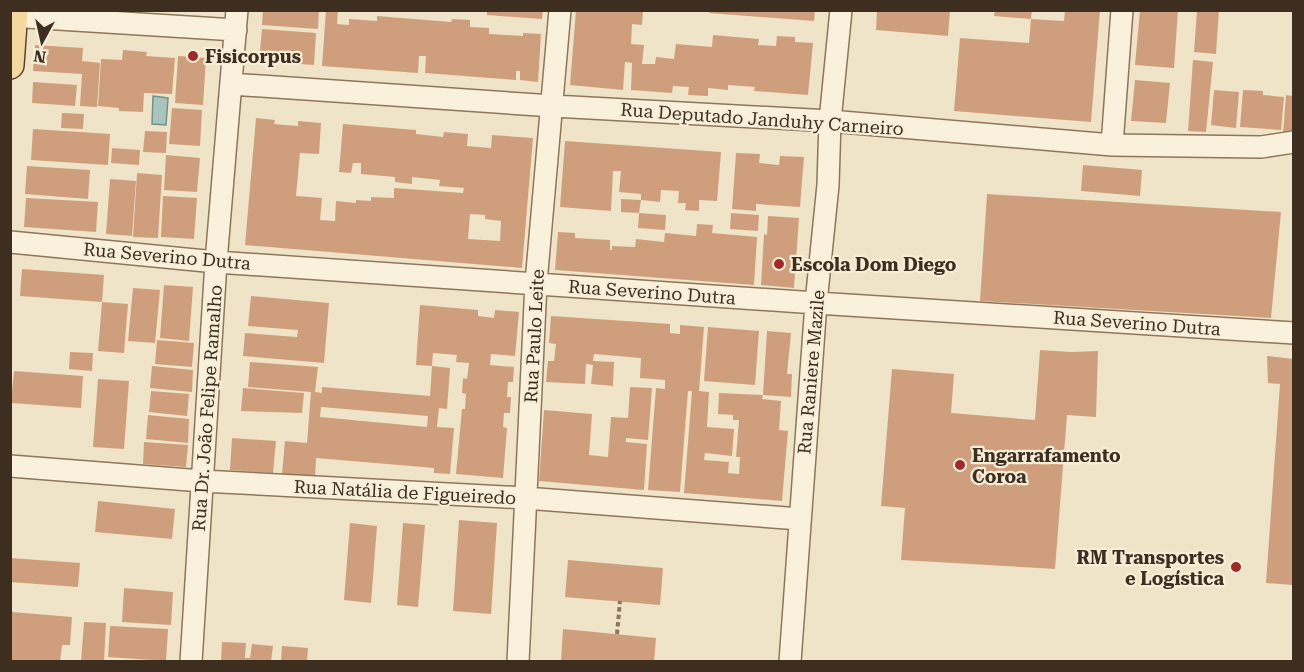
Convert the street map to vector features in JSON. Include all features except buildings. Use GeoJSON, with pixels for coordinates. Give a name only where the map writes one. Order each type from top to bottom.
{"type":"FeatureCollection","features":[{"type":"Feature","properties":{"kind":"main road"},"geometry":{"type":"LineString","coordinates":[[10,65],[13,14]]}},
{"type":"Feature","properties":{"kind":"street","name":"Rua Paulo Leite"},"geometry":{"type":"LineString","coordinates":[[518,662],[536,283],[560,10]]}},
{"type":"Feature","properties":{"kind":"street","name":"Rua Raniere Mazile"},"geometry":{"type":"LineString","coordinates":[[790,662],[816,303],[828,185],[830,121],[841,10]]}},
{"type":"Feature","properties":{"kind":"street"},"geometry":{"type":"LineString","coordinates":[[1112,145],[1122,10]]}},
{"type":"Feature","properties":{"kind":"street"},"geometry":{"type":"LineString","coordinates":[[13,14],[236,20]]}},
{"type":"Feature","properties":{"kind":"street","name":"Rua Dr. João Felipe Ramalho"},"geometry":{"type":"LineString","coordinates":[[191,662],[216,262],[236,20]]}},
{"type":"Feature","properties":{"kind":"street","name":"Rua Deputado Janduhy Carneiro"},"geometry":{"type":"LineString","coordinates":[[231,84],[553,106],[830,121],[1112,145],[1261,147],[1293,142]]}},
{"type":"Feature","properties":{"kind":"street","name":"Rua Severino Dutra"},"geometry":{"type":"LineString","coordinates":[[10,242],[216,262],[1293,333]]}},
{"type":"Feature","properties":{"kind":"street","name":"Rua Natália de Figueiredo"},"geometry":{"type":"LineString","coordinates":[[10,466],[202,481],[525,498],[800,519]]}},
{"type":"Feature","properties":{"kind":"path"},"geometry":{"type":"LineString","coordinates":[[617,634],[620,601]]}},
{"type":"Feature","properties":{"kind":"water"},"geometry":{"type":"Polygon","coordinates":[[[153,96],[168,98],[166,125],[152,124],[153,96]]]}},
{"type":"Feature","properties":{"kind":"place","name":"Fisicorpus"},"geometry":{"type":"Point","coordinates":[193,56]}},
{"type":"Feature","properties":{"kind":"place","name":"Escola Dom Diego"},"geometry":{"type":"Point","coordinates":[779,264]}},
{"type":"Feature","properties":{"kind":"place","name":"Engarrafamento Coroa"},"geometry":{"type":"Point","coordinates":[960,465]}},
{"type":"Feature","properties":{"kind":"place","name":"RM Transportes e Logística"},"geometry":{"type":"Point","coordinates":[1236,567]}}]}
